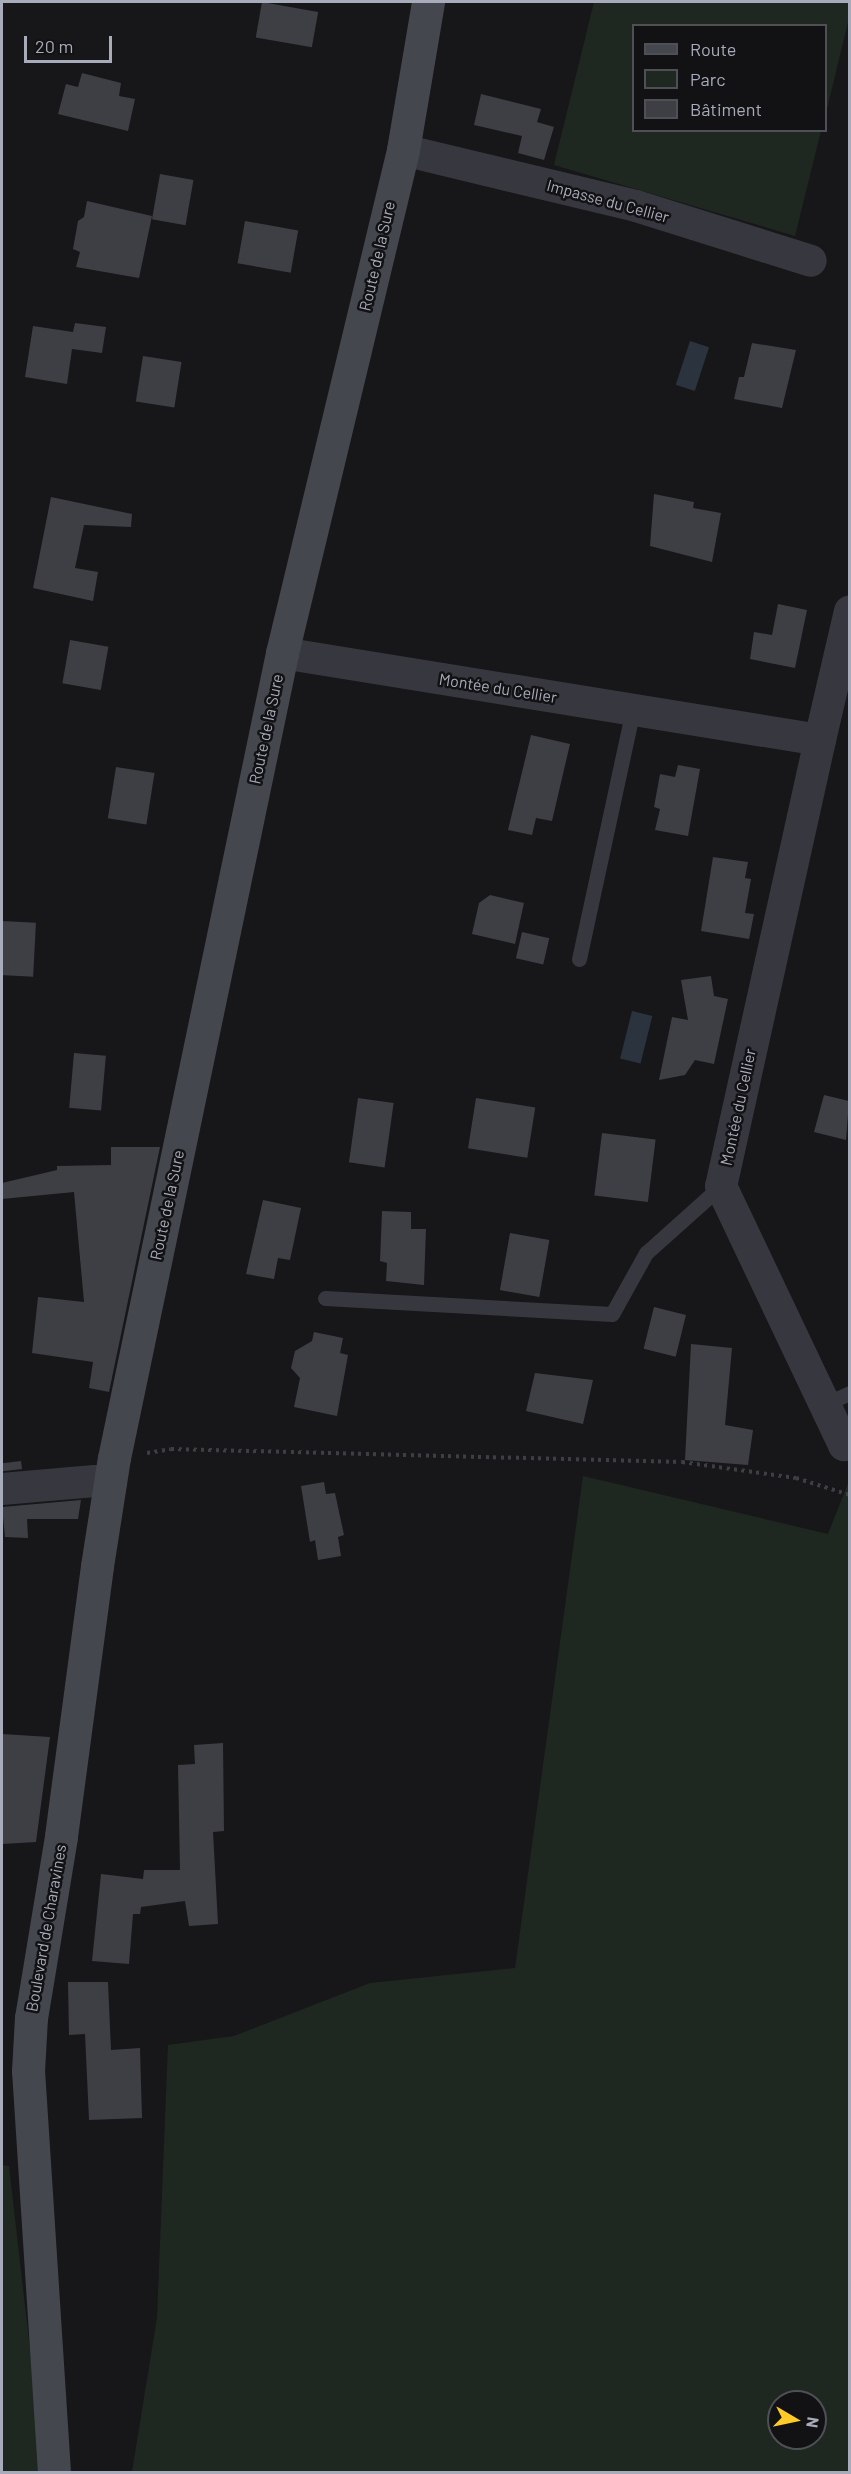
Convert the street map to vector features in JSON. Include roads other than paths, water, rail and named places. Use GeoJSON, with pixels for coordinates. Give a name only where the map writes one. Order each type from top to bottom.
{"type":"FeatureCollection","features":[{"type":"Feature","properties":{"kind":"main road","name":"Route de la Sure"},"geometry":{"type":"LineString","coordinates":[[112,1471],[282,653],[403,150],[428,2]]}},
{"type":"Feature","properties":{"kind":"main road","name":"Boulevard de Charavines"},"geometry":{"type":"LineString","coordinates":[[54,2472],[28,2071],[30,2018],[63,1825],[112,1471]]}},
{"type":"Feature","properties":{"kind":"street","name":"Impasse du Cellier"},"geometry":{"type":"LineString","coordinates":[[403,150],[636,206],[811,261]]}},
{"type":"Feature","properties":{"kind":"street","name":"Montée du Cellier"},"geometry":{"type":"LineString","coordinates":[[849,611],[721,1186],[837,1398],[844,1445],[849,1441]]}},
{"type":"Feature","properties":{"kind":"street","name":"Montée du Cellier"},"geometry":{"type":"LineString","coordinates":[[282,653],[820,740]]}},
{"type":"Feature","properties":{"kind":"street"},"geometry":{"type":"LineString","coordinates":[[2,1489],[94,1481],[112,1471]]}},
{"type":"Feature","properties":{"kind":"lane"},"geometry":{"type":"LineString","coordinates":[[579,959],[633,710]]}},
{"type":"Feature","properties":{"kind":"lane"},"geometry":{"type":"LineString","coordinates":[[325,1298],[612,1314],[646,1253],[721,1186]]}}]}
